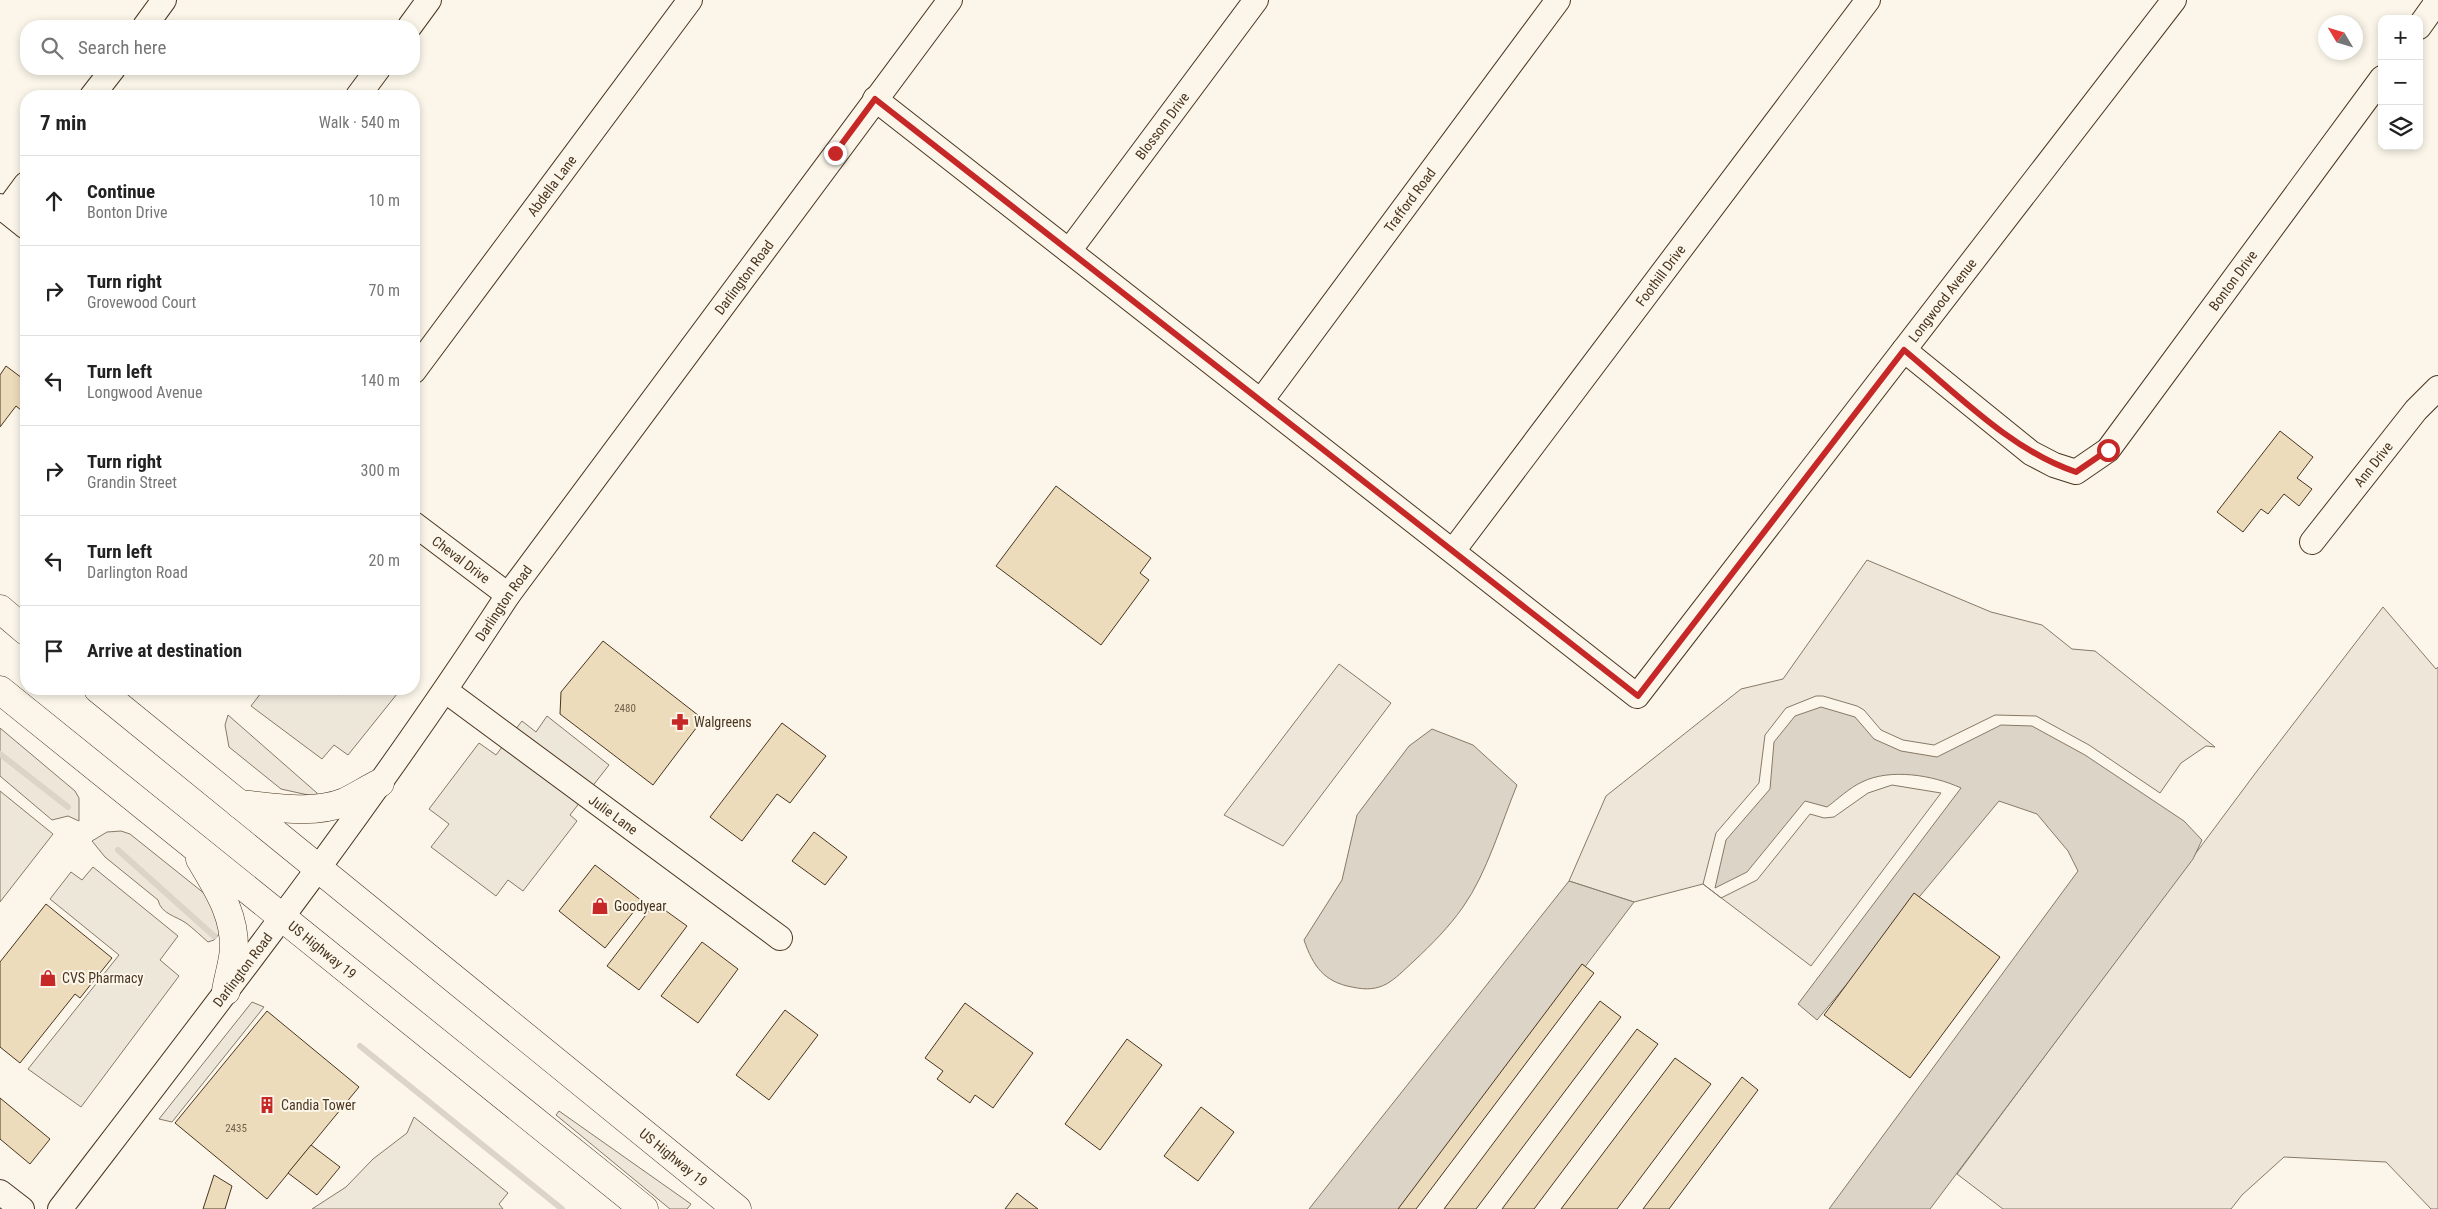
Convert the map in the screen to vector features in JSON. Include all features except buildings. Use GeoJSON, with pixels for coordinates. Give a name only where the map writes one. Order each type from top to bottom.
{"type":"FeatureCollection","features":[{"type":"Feature","properties":{"kind":"highway"},"geometry":{"type":"LineString","coordinates":[[0,609],[20,626]]}},
{"type":"Feature","properties":{"kind":"highway","name":"US Highway 19"},"geometry":{"type":"LineString","coordinates":[[0,690],[644,1209]]}},
{"type":"Feature","properties":{"kind":"highway","name":"US Highway 19"},"geometry":{"type":"LineString","coordinates":[[105,695],[738,1209]]}},
{"type":"Feature","properties":{"kind":"highway"},"geometry":{"type":"LineString","coordinates":[[240,804],[313,808],[329,806],[344,802],[380,783]]}},
{"type":"Feature","properties":{"kind":"highway"},"geometry":{"type":"LineString","coordinates":[[192,845],[227,905],[231,920],[234,950],[226,991]]}},
{"type":"Feature","properties":{"kind":"street"},"geometry":{"type":"LineString","coordinates":[[149,20],[164,0]]}},
{"type":"Feature","properties":{"kind":"street"},"geometry":{"type":"LineString","coordinates":[[414,20],[429,0]]}},
{"type":"Feature","properties":{"kind":"street","name":"Abdella Lane"},"geometry":{"type":"LineString","coordinates":[[420,363],[690,0]]}},
{"type":"Feature","properties":{"kind":"street","name":"Darlington Road"},"geometry":{"type":"LineString","coordinates":[[60,1209],[320,868],[446,691],[508,595],[950,0]]}},
{"type":"Feature","properties":{"kind":"street","name":"Blossom Drive"},"geometry":{"type":"LineString","coordinates":[[1069,251],[1256,0]]}},
{"type":"Feature","properties":{"kind":"street","name":"Trafford Road"},"geometry":{"type":"LineString","coordinates":[[1261,401],[1558,0]]}},
{"type":"Feature","properties":{"kind":"street","name":"Foothill Drive"},"geometry":{"type":"LineString","coordinates":[[1453,552],[1868,0]]}},
{"type":"Feature","properties":{"kind":"street","name":"Longwood Avenue"},"geometry":{"type":"LineString","coordinates":[[1453,552],[1638,696],[2174,0]]}},
{"type":"Feature","properties":{"kind":"street"},"geometry":{"type":"LineString","coordinates":[[2423,21],[2435,2]]}},
{"type":"Feature","properties":{"kind":"street"},"geometry":{"type":"LineString","coordinates":[[97,90],[108,75]]}},
{"type":"Feature","properties":{"kind":"street"},"geometry":{"type":"LineString","coordinates":[[362,90],[374,75]]}},
{"type":"Feature","properties":{"kind":"street","name":"Bonton Drive"},"geometry":{"type":"LineString","coordinates":[[1904,350],[2031,453],[2054,465],[2076,472],[2108,450],[2378,83]]}},
{"type":"Feature","properties":{"kind":"street"},"geometry":{"type":"LineString","coordinates":[[875,99],[1453,552]]}},
{"type":"Feature","properties":{"kind":"street"},"geometry":{"type":"LineString","coordinates":[[20,190],[3,208],[20,221]]}},
{"type":"Feature","properties":{"kind":"street","name":"Ann Drive"},"geometry":{"type":"LineString","coordinates":[[2312,542],[2416,410],[2438,388]]}},
{"type":"Feature","properties":{"kind":"street","name":"Cheval Drive"},"geometry":{"type":"LineString","coordinates":[[420,529],[508,595]]}},
{"type":"Feature","properties":{"kind":"street","name":"Julie Lane"},"geometry":{"type":"LineString","coordinates":[[446,691],[780,938]]}},
{"type":"Feature","properties":{"kind":"street"},"geometry":{"type":"LineString","coordinates":[[0,1192],[22,1209]]}},
{"type":"Feature","properties":{"kind":"shaded area"},"geometry":{"type":"Polygon","coordinates":[[[1867,560],[1991,612],[2042,625],[2072,649],[2095,651],[2215,747],[2206,746],[2181,763],[2160,793],[2089,745],[2036,716],[1995,715],[1934,745],[1903,740],[1881,730],[1864,710],[1857,706],[1823,696],[1816,696],[1786,708],[1765,735],[1759,783],[1716,833],[1703,884],[1634,902],[1569,881],[1606,796],[1741,689],[1783,679],[1867,560]]]}},
{"type":"Feature","properties":{"kind":"shaded area"},"geometry":{"type":"Polygon","coordinates":[[[2383,607],[2436,669],[2438,667],[2438,1209],[2431,1209],[2386,1162],[2284,1157],[2242,1195],[2231,1209],[2003,1209],[1957,1174],[2254,775],[2383,607]]]}},
{"type":"Feature","properties":{"kind":"shaded area"},"geometry":{"type":"Polygon","coordinates":[[[1339,664],[1391,703],[1283,846],[1224,815],[1339,664]]]}},
{"type":"Feature","properties":{"kind":"shaded area"},"geometry":{"type":"Polygon","coordinates":[[[259,695],[396,695],[348,755],[334,745],[322,759],[251,706],[259,695]]]}},
{"type":"Feature","properties":{"kind":"shaded area"},"geometry":{"type":"Polygon","coordinates":[[[1821,707],[1855,717],[1874,739],[1901,751],[1937,757],[2001,725],[2032,726],[2085,755],[2184,821],[2202,840],[2193,859],[1930,1209],[1829,1209],[2078,871],[2068,851],[2037,814],[1999,801],[1817,1020],[1798,1004],[1961,788],[1950,783],[1925,777],[1898,774],[1885,775],[1857,784],[1827,807],[1805,801],[1747,872],[1715,888],[1726,840],[1770,789],[1774,742],[1795,716],[1821,707]]]}},
{"type":"Feature","properties":{"kind":"shaded area"},"geometry":{"type":"Polygon","coordinates":[[[228,715],[317,793],[317,797],[281,789],[229,747],[225,725],[228,715]]]}},
{"type":"Feature","properties":{"kind":"shaded area"},"geometry":{"type":"Polygon","coordinates":[[[547,716],[609,765],[570,815],[577,821],[523,891],[508,880],[496,896],[431,847],[449,824],[429,809],[479,743],[496,755],[522,721],[536,732],[547,716]]]}},
{"type":"Feature","properties":{"kind":"shaded area"},"geometry":{"type":"Polygon","coordinates":[[[0,728],[75,791],[79,798],[79,821],[68,816],[52,820],[0,776],[0,728]]]}},
{"type":"Feature","properties":{"kind":"shaded area"},"geometry":{"type":"Polygon","coordinates":[[[1432,729],[1473,745],[1517,785],[1493,848],[1472,894],[1434,942],[1387,984],[1372,989],[1342,985],[1327,977],[1321,971],[1311,958],[1304,940],[1342,880],[1357,815],[1409,746],[1432,729]]]}},
{"type":"Feature","properties":{"kind":"shaded area"},"geometry":{"type":"Polygon","coordinates":[[[1892,785],[1941,793],[1811,966],[1721,898],[1757,880],[1810,814],[1824,818],[1834,817],[1868,793],[1892,785]]]}},
{"type":"Feature","properties":{"kind":"shaded area"},"geometry":{"type":"Polygon","coordinates":[[[0,791],[53,834],[0,902],[0,791]]]}},
{"type":"Feature","properties":{"kind":"shaded area"},"geometry":{"type":"Polygon","coordinates":[[[121,831],[130,834],[210,898],[220,933],[214,940],[208,942],[186,923],[162,909],[158,900],[105,857],[92,841],[107,832],[121,831]]]}},
{"type":"Feature","properties":{"kind":"shaded area"},"geometry":{"type":"Polygon","coordinates":[[[93,867],[178,936],[160,960],[179,976],[81,1107],[28,1069],[119,955],[50,899],[71,872],[82,880],[93,867]]]}},
{"type":"Feature","properties":{"kind":"shaded area"},"geometry":{"type":"Polygon","coordinates":[[[1569,881],[1634,902],[1402,1209],[1309,1209],[1569,881]]]}},
{"type":"Feature","properties":{"kind":"shaded area"},"geometry":{"type":"Polygon","coordinates":[[[252,1002],[264,1007],[172,1122],[159,1119],[252,1002]]]}},
{"type":"Feature","properties":{"kind":"shaded area"},"geometry":{"type":"Polygon","coordinates":[[[559,1111],[691,1204],[687,1209],[670,1209],[556,1115],[559,1111]]]}},
{"type":"Feature","properties":{"kind":"shaded area"},"geometry":{"type":"Polygon","coordinates":[[[414,1117],[508,1193],[499,1204],[503,1209],[312,1209],[346,1187],[373,1159],[407,1133],[414,1117]]]}},
{"type":"Feature","properties":{"kind":"waterway"},"geometry":{"type":"LineString","coordinates":[[0,754],[68,807]]}},
{"type":"Feature","properties":{"kind":"waterway"},"geometry":{"type":"LineString","coordinates":[[118,850],[214,936]]}},
{"type":"Feature","properties":{"kind":"waterway"},"geometry":{"type":"LineString","coordinates":[[360,1046],[562,1209]]}},
{"type":"Feature","properties":{"kind":"place","name":"Walgreens"},"geometry":{"type":"Point","coordinates":[680,722]}},
{"type":"Feature","properties":{"kind":"place","name":"Goodyear"},"geometry":{"type":"Point","coordinates":[600,906]}},
{"type":"Feature","properties":{"kind":"place","name":"CVS Pharmacy"},"geometry":{"type":"Point","coordinates":[48,978]}},
{"type":"Feature","properties":{"kind":"place","name":"Candia Tower"},"geometry":{"type":"Point","coordinates":[267,1105]}},
{"type":"Feature","properties":{"kind":"route"},"geometry":{"type":"LineString","coordinates":[[835,153],[875,99],[1638,696],[1904,350],[2011,438],[2031,453],[2054,465],[2076,472],[2089,465],[2108,450]]}}]}
